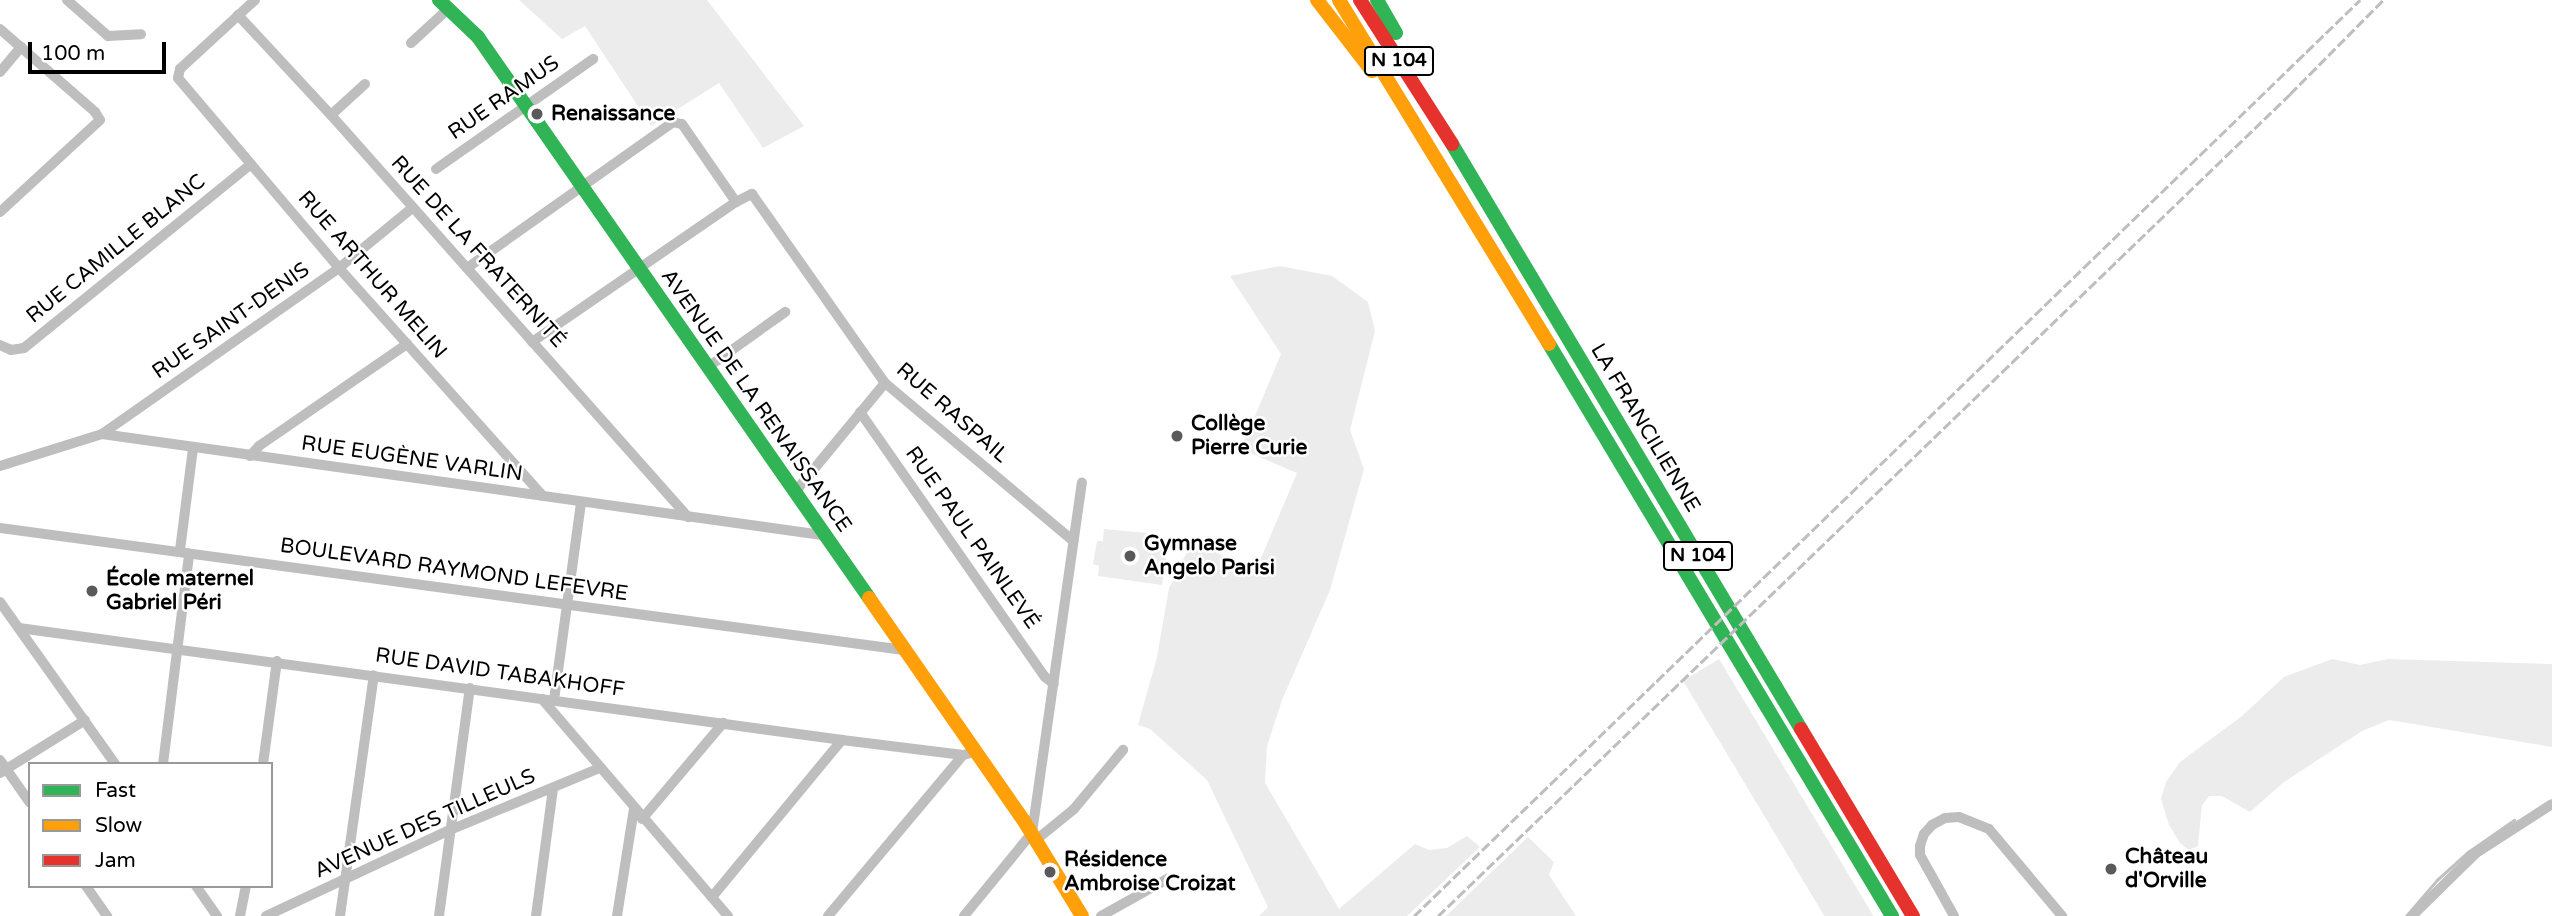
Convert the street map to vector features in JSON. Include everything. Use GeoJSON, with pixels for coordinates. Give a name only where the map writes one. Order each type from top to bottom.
{"type":"FeatureCollection","features":[{"type":"Feature","properties":{"kind":"main road"},"geometry":{"type":"LineString","coordinates":[[1317,0],[1372,72],[1433,165],[1451,184]]}},
{"type":"Feature","properties":{"kind":"main road","name":"LA FRANCILIENNE"},"geometry":{"type":"LineString","coordinates":[[1339,0],[1892,916]]}},
{"type":"Feature","properties":{"kind":"main road","name":"LA FRANCILIENNE"},"geometry":{"type":"LineString","coordinates":[[1360,0],[1438,120],[1913,916]]}},
{"type":"Feature","properties":{"kind":"main road"},"geometry":{"type":"LineString","coordinates":[[1377,0],[1440,113],[1438,120]]}},
{"type":"Feature","properties":{"kind":"main road","name":"AVENUE DE LA RENAISSANCE"},"geometry":{"type":"LineString","coordinates":[[443,4],[478,37],[904,650],[969,753],[1034,836],[1082,916]]}},
{"type":"Feature","properties":{"kind":"street"},"geometry":{"type":"LineString","coordinates":[[66,0],[108,36],[141,34]]}},
{"type":"Feature","properties":{"kind":"street"},"geometry":{"type":"LineString","coordinates":[[238,15],[254,0]]}},
{"type":"Feature","properties":{"kind":"street"},"geometry":{"type":"LineString","coordinates":[[411,43],[443,4]]}},
{"type":"Feature","properties":{"kind":"street","name":"RUE ARTHUR MELIN"},"geometry":{"type":"LineString","coordinates":[[238,15],[180,69],[178,75],[339,268],[543,496]]}},
{"type":"Feature","properties":{"kind":"street","name":"RUE DE LA FRATERNITÉ"},"geometry":{"type":"LineString","coordinates":[[238,15],[331,115],[688,517]]}},
{"type":"Feature","properties":{"kind":"street"},"geometry":{"type":"LineString","coordinates":[[0,29],[95,112],[100,120],[0,212]]}},
{"type":"Feature","properties":{"kind":"street"},"geometry":{"type":"LineString","coordinates":[[0,72],[21,47]]}},
{"type":"Feature","properties":{"kind":"street","name":"RUE RAMUS"},"geometry":{"type":"LineString","coordinates":[[436,169],[593,59]]}},
{"type":"Feature","properties":{"kind":"street"},"geometry":{"type":"LineString","coordinates":[[331,115],[365,84]]}},
{"type":"Feature","properties":{"kind":"street"},"geometry":{"type":"LineString","coordinates":[[467,268],[656,133],[678,121],[736,202],[532,342]]}},
{"type":"Feature","properties":{"kind":"street","name":"RUE CAMILLE BLANC"},"geometry":{"type":"LineString","coordinates":[[0,345],[11,350],[24,348],[251,164]]}},
{"type":"Feature","properties":{"kind":"street","name":"RUE RASPAIL"},"geometry":{"type":"LineString","coordinates":[[736,202],[752,194],[885,383],[1073,541]]}},
{"type":"Feature","properties":{"kind":"street","name":"RUE SAINT-DENIS"},"geometry":{"type":"LineString","coordinates":[[102,434],[339,268],[412,208]]}},
{"type":"Feature","properties":{"kind":"street"},"geometry":{"type":"LineString","coordinates":[[708,367],[785,312]]}},
{"type":"Feature","properties":{"kind":"street"},"geometry":{"type":"LineString","coordinates":[[250,456],[259,446],[407,344]]}},
{"type":"Feature","properties":{"kind":"street"},"geometry":{"type":"LineString","coordinates":[[795,492],[885,383]]}},
{"type":"Feature","properties":{"kind":"street","name":"RUE PAUL PAINLEVÉ"},"geometry":{"type":"LineString","coordinates":[[860,412],[1045,677],[1054,684]]}},
{"type":"Feature","properties":{"kind":"street","name":"RUE EUGÈNE VARLIN"},"geometry":{"type":"LineString","coordinates":[[0,466],[102,434],[193,449],[822,535]]}},
{"type":"Feature","properties":{"kind":"street"},"geometry":{"type":"LineString","coordinates":[[163,762],[178,648],[193,449]]}},
{"type":"Feature","properties":{"kind":"street"},"geometry":{"type":"LineString","coordinates":[[1034,836],[1082,483]]}},
{"type":"Feature","properties":{"kind":"street"},"geometry":{"type":"LineString","coordinates":[[554,700],[565,603],[581,502]]}},
{"type":"Feature","properties":{"kind":"street","name":"BOULEVARD RAYMOND LEFEVRE"},"geometry":{"type":"LineString","coordinates":[[0,528],[904,650]]}},
{"type":"Feature","properties":{"kind":"street"},"geometry":{"type":"LineString","coordinates":[[0,602],[114,762]]}},
{"type":"Feature","properties":{"kind":"street","name":"RUE DAVID TABAKHOFF"},"geometry":{"type":"LineString","coordinates":[[19,628],[842,740],[969,753]]}},
{"type":"Feature","properties":{"kind":"street"},"geometry":{"type":"LineString","coordinates":[[263,762],[277,661]]}},
{"type":"Feature","properties":{"kind":"street"},"geometry":{"type":"LineString","coordinates":[[340,916],[374,675]]}},
{"type":"Feature","properties":{"kind":"street"},"geometry":{"type":"LineString","coordinates":[[439,916],[470,688]]}},
{"type":"Feature","properties":{"kind":"street"},"geometry":{"type":"LineString","coordinates":[[542,699],[642,819],[728,916]]}},
{"type":"Feature","properties":{"kind":"street"},"geometry":{"type":"LineString","coordinates":[[28,800],[2,767],[85,720]]}},
{"type":"Feature","properties":{"kind":"street"},"geometry":{"type":"LineString","coordinates":[[642,819],[723,723]]}},
{"type":"Feature","properties":{"kind":"street"},"geometry":{"type":"LineString","coordinates":[[712,897],[842,740]]}},
{"type":"Feature","properties":{"kind":"street"},"geometry":{"type":"LineString","coordinates":[[964,916],[1034,836],[1074,809],[1123,750]]}},
{"type":"Feature","properties":{"kind":"street"},"geometry":{"type":"LineString","coordinates":[[828,916],[969,753]]}},
{"type":"Feature","properties":{"kind":"street","name":"AVENUE DES TILLEULS"},"geometry":{"type":"LineString","coordinates":[[265,916],[450,831],[600,768]]}},
{"type":"Feature","properties":{"kind":"street"},"geometry":{"type":"LineString","coordinates":[[536,916],[553,788]]}},
{"type":"Feature","properties":{"kind":"street"},"geometry":{"type":"LineString","coordinates":[[2412,916],[2476,853],[2552,804]]}},
{"type":"Feature","properties":{"kind":"street"},"geometry":{"type":"LineString","coordinates":[[617,916],[634,809]]}},
{"type":"Feature","properties":{"kind":"street"},"geometry":{"type":"LineString","coordinates":[[1954,916],[1920,855],[1920,846],[1924,834],[1932,825],[1945,818],[1959,817],[1989,829],[2062,916]]}},
{"type":"Feature","properties":{"kind":"street"},"geometry":{"type":"LineString","coordinates":[[1101,916],[1167,879]]}},
{"type":"Feature","properties":{"kind":"street"},"geometry":{"type":"LineString","coordinates":[[87,888],[107,916]]}},
{"type":"Feature","properties":{"kind":"street"},"geometry":{"type":"LineString","coordinates":[[197,888],[217,916]]}},
{"type":"Feature","properties":{"kind":"street"},"geometry":{"type":"LineString","coordinates":[[240,916],[246,888]]}},
{"type":"Feature","properties":{"kind":"shaded area"},"geometry":{"type":"Polygon","coordinates":[[[519,0],[707,0],[804,126],[763,148],[719,83],[651,126],[585,26],[562,39],[519,0]]]}},
{"type":"Feature","properties":{"kind":"shaded area"},"geometry":{"type":"Polygon","coordinates":[[[1280,266],[1332,276],[1368,302],[1375,331],[1350,430],[1364,469],[1330,590],[1282,700],[1267,746],[1265,783],[1339,909],[1415,844],[1429,850],[1447,848],[1467,836],[1480,847],[1407,916],[1259,916],[1268,907],[1207,780],[1150,729],[1138,725],[1157,657],[1169,588],[1192,542],[1256,570],[1297,473],[1241,449],[1281,354],[1230,276],[1280,266]]]}},
{"type":"Feature","properties":{"kind":"shaded area","name":"Gymnase Angelo Parisi"},"geometry":{"type":"Polygon","coordinates":[[[1104,529],[1147,533],[1167,550],[1162,585],[1098,576],[1099,566],[1093,564],[1097,541],[1103,541],[1104,529]]]}},
{"type":"Feature","properties":{"kind":"shaded area"},"geometry":{"type":"Polygon","coordinates":[[[1719,659],[1873,916],[1824,916],[1683,681],[1719,659]]]}},
{"type":"Feature","properties":{"kind":"shaded area"},"geometry":{"type":"Polygon","coordinates":[[[2332,659],[2360,665],[2388,659],[2552,664],[2552,747],[2389,720],[2362,731],[2284,782],[2250,812],[2222,796],[2209,796],[2202,805],[2198,846],[2189,850],[2180,843],[2169,825],[2161,799],[2166,782],[2180,762],[2242,716],[2284,677],[2332,659]]]}},
{"type":"Feature","properties":{"kind":"shaded area"},"geometry":{"type":"Polygon","coordinates":[[[1528,837],[1554,862],[1549,875],[1576,916],[1446,916],[1528,837]]]}},
{"type":"Feature","properties":{"kind":"waterway"},"geometry":{"type":"LineString","coordinates":[[2406,916],[2437,880],[2468,852],[2514,820]]}},
{"type":"Feature","properties":{"kind":"railway"},"geometry":{"type":"LineString","coordinates":[[1414,916],[2360,0]]}},
{"type":"Feature","properties":{"kind":"railway"},"geometry":{"type":"LineString","coordinates":[[1438,916],[2290,94],[2383,0]]}},
{"type":"Feature","properties":{"kind":"traffic: fast"},"geometry":{"type":"LineString","coordinates":[[439,0],[478,37],[869,598]]}},
{"type":"Feature","properties":{"kind":"traffic: fast"},"geometry":{"type":"LineString","coordinates":[[1377,0],[1396,33]]}},
{"type":"Feature","properties":{"kind":"traffic: fast"},"geometry":{"type":"LineString","coordinates":[[1452,144],[1801,729]]}},
{"type":"Feature","properties":{"kind":"traffic: fast"},"geometry":{"type":"LineString","coordinates":[[1549,344],[1892,916]]}},
{"type":"Feature","properties":{"kind":"traffic: slow"},"geometry":{"type":"LineString","coordinates":[[1317,0],[1372,71]]}},
{"type":"Feature","properties":{"kind":"traffic: slow"},"geometry":{"type":"LineString","coordinates":[[1339,0],[1549,344]]}},
{"type":"Feature","properties":{"kind":"traffic: slow"},"geometry":{"type":"LineString","coordinates":[[869,598],[1024,821],[1082,916]]}},
{"type":"Feature","properties":{"kind":"traffic: jam"},"geometry":{"type":"LineString","coordinates":[[1360,0],[1452,144]]}},
{"type":"Feature","properties":{"kind":"traffic: jam"},"geometry":{"type":"LineString","coordinates":[[1801,729],[1913,916]]}},
{"type":"Feature","properties":{"kind":"place","name":"Renaissance"},"geometry":{"type":"Point","coordinates":[537,114]}},
{"type":"Feature","properties":{"kind":"place","name":"Collège Pierre Curie"},"geometry":{"type":"Point","coordinates":[1177,436]}},
{"type":"Feature","properties":{"kind":"place","name":"Gymnase Angelo Parisi"},"geometry":{"type":"Point","coordinates":[1130,556]}},
{"type":"Feature","properties":{"kind":"place","name":"École maternel Gabriel Péri"},"geometry":{"type":"Point","coordinates":[92,591]}},
{"type":"Feature","properties":{"kind":"place","name":"Château d'Orville"},"geometry":{"type":"Point","coordinates":[2111,869]}},
{"type":"Feature","properties":{"kind":"place","name":"Résidence Ambroise Croizat"},"geometry":{"type":"Point","coordinates":[1050,872]}}]}
